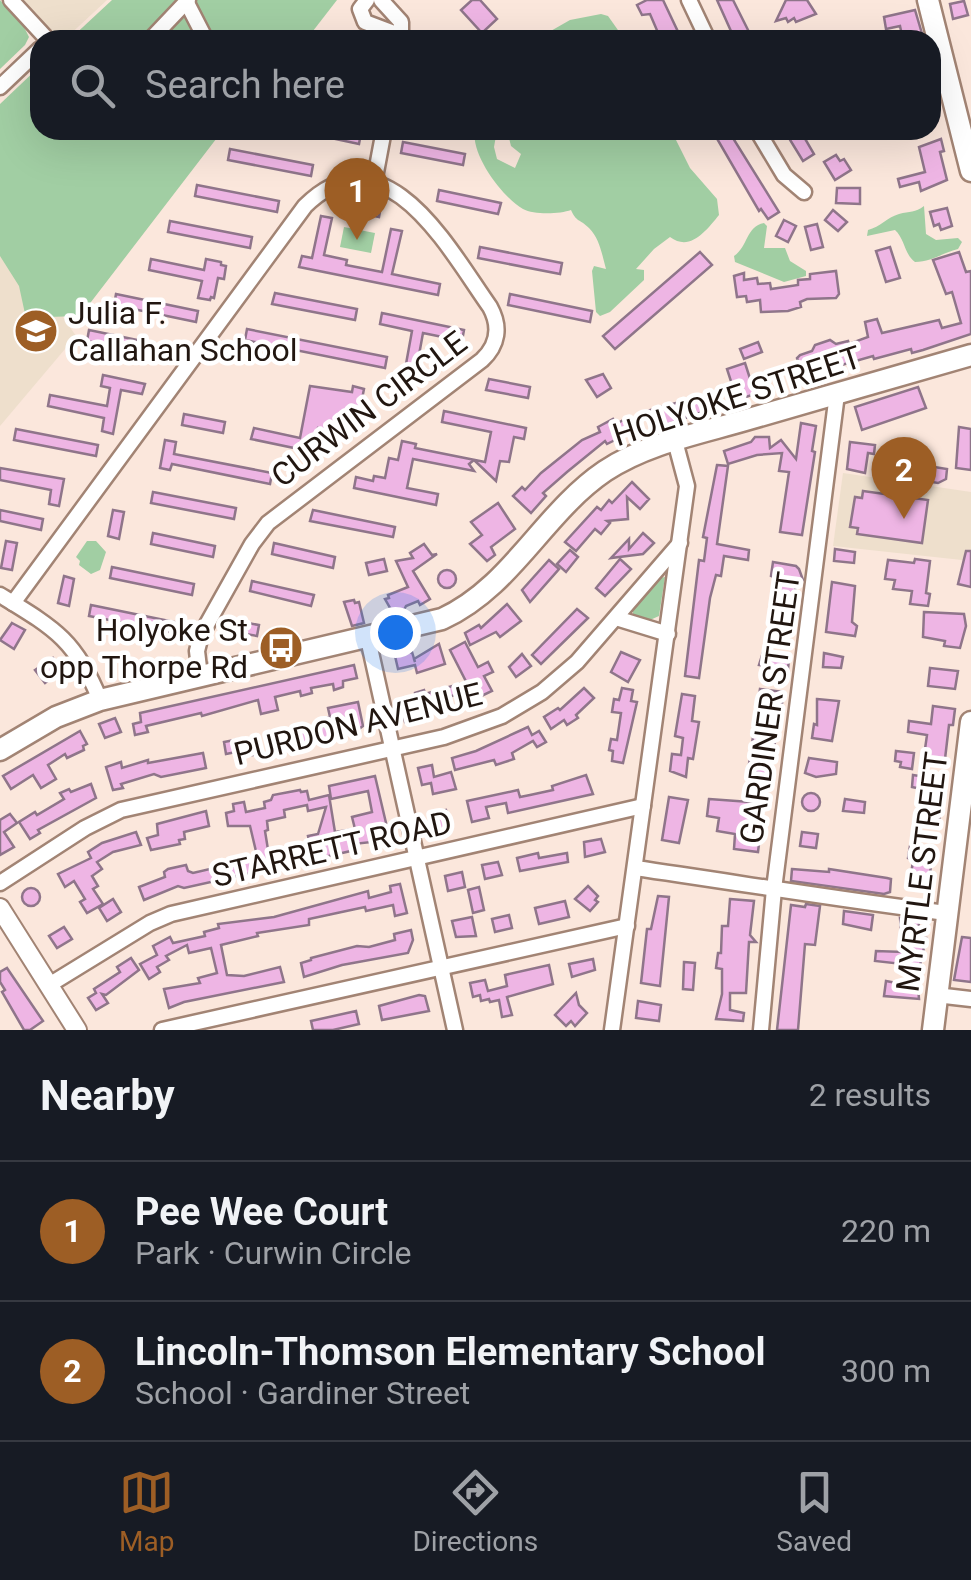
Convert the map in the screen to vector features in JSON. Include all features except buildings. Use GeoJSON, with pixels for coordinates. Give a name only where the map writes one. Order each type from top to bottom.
{"type":"FeatureCollection","features":[{"type":"Feature","properties":{"kind":"main road"},"geometry":{"type":"LineString","coordinates":[[928,0],[936,30]]}},
{"type":"Feature","properties":{"kind":"main road"},"geometry":{"type":"LineString","coordinates":[[941,52],[971,171]]}},
{"type":"Feature","properties":{"kind":"main road","name":"HOLYOKE STREET"},"geometry":{"type":"LineString","coordinates":[[0,750],[56,717],[100,700],[432,623],[469,605],[500,580],[593,480],[629,458],[675,441],[971,355]]}},
{"type":"Feature","properties":{"kind":"main road","name":"MYRTLE STREET"},"geometry":{"type":"LineString","coordinates":[[933,1030],[946,912],[965,816],[971,722]]}},
{"type":"Feature","properties":{"kind":"street"},"geometry":{"type":"LineString","coordinates":[[11,0],[39,30]]}},
{"type":"Feature","properties":{"kind":"street"},"geometry":{"type":"LineString","coordinates":[[367,0],[360,9],[363,20],[384,30]]}},
{"type":"Feature","properties":{"kind":"street"},"geometry":{"type":"LineString","coordinates":[[381,0],[401,22],[401,30]]}},
{"type":"Feature","properties":{"kind":"street"},"geometry":{"type":"LineString","coordinates":[[689,0],[703,30]]}},
{"type":"Feature","properties":{"kind":"street"},"geometry":{"type":"LineString","coordinates":[[160,30],[187,2],[201,30]]}},
{"type":"Feature","properties":{"kind":"street"},"geometry":{"type":"LineString","coordinates":[[0,86],[30,58]]}},
{"type":"Feature","properties":{"kind":"street"},"geometry":{"type":"LineString","coordinates":[[100,700],[72,646],[53,628],[6,599],[300,212],[316,196],[336,186],[374,183],[382,140]]}},
{"type":"Feature","properties":{"kind":"street"},"geometry":{"type":"LineString","coordinates":[[763,140],[784,175],[804,192]]}},
{"type":"Feature","properties":{"kind":"street","name":"CURWIN CIRCLE"},"geometry":{"type":"LineString","coordinates":[[200,676],[197,651],[202,634],[264,528],[288,505],[482,360],[495,343],[497,327],[493,312],[419,210],[400,193],[374,183]]}},
{"type":"Feature","properties":{"kind":"street","name":"GARDINER STREET"},"geometry":{"type":"LineString","coordinates":[[761,1030],[774,889],[838,394]]}},
{"type":"Feature","properties":{"kind":"street"},"geometry":{"type":"LineString","coordinates":[[612,1030],[687,481],[675,441]]}},
{"type":"Feature","properties":{"kind":"street","name":"PURDON AVENUE"},"geometry":{"type":"LineString","coordinates":[[0,883],[121,810],[459,733],[516,709],[566,673],[680,544]]}},
{"type":"Feature","properties":{"kind":"street"},"geometry":{"type":"LineString","coordinates":[[616,618],[668,634]]}},
{"type":"Feature","properties":{"kind":"street"},"geometry":{"type":"LineString","coordinates":[[368,639],[455,1030]]}},
{"type":"Feature","properties":{"kind":"street","name":"STARRETT ROAD"},"geometry":{"type":"LineString","coordinates":[[49,985],[166,916],[644,806]]}},
{"type":"Feature","properties":{"kind":"street"},"geometry":{"type":"LineString","coordinates":[[635,868],[946,912]]}},
{"type":"Feature","properties":{"kind":"street"},"geometry":{"type":"LineString","coordinates":[[0,908],[77,1030]]}},
{"type":"Feature","properties":{"kind":"street"},"geometry":{"type":"LineString","coordinates":[[162,1030],[626,926]]}},
{"type":"Feature","properties":{"kind":"street"},"geometry":{"type":"LineString","coordinates":[[936,995],[971,999]]}},
{"type":"Feature","properties":{"kind":"shaded area"},"geometry":{"type":"Polygon","coordinates":[[[0,0],[107,0],[75,30],[30,33],[0,0]]]}},
{"type":"Feature","properties":{"kind":"shaded area","name":"Julia F. Callahan School"},"geometry":{"type":"Polygon","coordinates":[[[0,225],[76,336],[0,426],[0,225]]]}},
{"type":"Feature","properties":{"kind":"shaded area"},"geometry":{"type":"Polygon","coordinates":[[[843,473],[971,492],[971,561],[833,546],[843,473]]]}},
{"type":"Feature","properties":{"kind":"green space"},"geometry":{"type":"Polygon","coordinates":[[[0,0],[29,37],[0,69],[0,0]]]}},
{"type":"Feature","properties":{"kind":"green space"},"geometry":{"type":"Polygon","coordinates":[[[112,0],[337,0],[314,30],[80,30],[112,0]]]}},
{"type":"Feature","properties":{"kind":"green space"},"geometry":{"type":"Polygon","coordinates":[[[601,14],[608,16],[618,30],[552,30],[570,20],[601,14]]]}},
{"type":"Feature","properties":{"kind":"green space"},"geometry":{"type":"Polygon","coordinates":[[[30,76],[30,140],[215,140],[84,316],[46,317],[37,326],[27,323],[19,286],[0,256],[0,104],[30,76]]]}},
{"type":"Feature","properties":{"kind":"green space"},"geometry":{"type":"Polygon","coordinates":[[[475,140],[495,140],[497,159],[515,168],[521,154],[510,140],[676,140],[690,168],[717,199],[719,215],[697,238],[684,242],[670,237],[654,249],[636,269],[644,270],[644,280],[610,312],[600,316],[596,312],[592,271],[594,266],[606,269],[593,232],[571,210],[554,213],[523,209],[498,185],[475,140]]]}},
{"type":"Feature","properties":{"kind":"green space"},"geometry":{"type":"Polygon","coordinates":[[[924,206],[926,234],[936,240],[958,238],[962,242],[958,249],[915,262],[895,230],[867,236],[868,230],[891,217],[924,206]]]}},
{"type":"Feature","properties":{"kind":"green space"},"geometry":{"type":"Polygon","coordinates":[[[764,223],[764,248],[785,248],[790,261],[806,271],[806,276],[784,282],[735,262],[734,256],[750,232],[764,223]]]}},
{"type":"Feature","properties":{"kind":"green space"},"geometry":{"type":"Polygon","coordinates":[[[344,227],[375,233],[371,253],[340,247],[344,227]]]}},
{"type":"Feature","properties":{"kind":"green space"},"geometry":{"type":"Polygon","coordinates":[[[87,541],[96,541],[106,552],[100,570],[91,574],[79,565],[76,557],[87,541]]]}},
{"type":"Feature","properties":{"kind":"green space"},"geometry":{"type":"Polygon","coordinates":[[[665,577],[659,616],[650,620],[633,615],[633,608],[665,577]]]}},
{"type":"Feature","properties":{"kind":"place","name":"Pee Wee Court"},"geometry":{"type":"Point","coordinates":[357,240]}},
{"type":"Feature","properties":{"kind":"place","name":"Julia F. Callahan School"},"geometry":{"type":"Point","coordinates":[36,331]}},
{"type":"Feature","properties":{"kind":"place","name":"Lincoln-Thomson Elementary School"},"geometry":{"type":"Point","coordinates":[904,519]}},
{"type":"Feature","properties":{"kind":"place","name":"Holyoke St opp Thorpe Rd"},"geometry":{"type":"Point","coordinates":[281,648]}}]}
